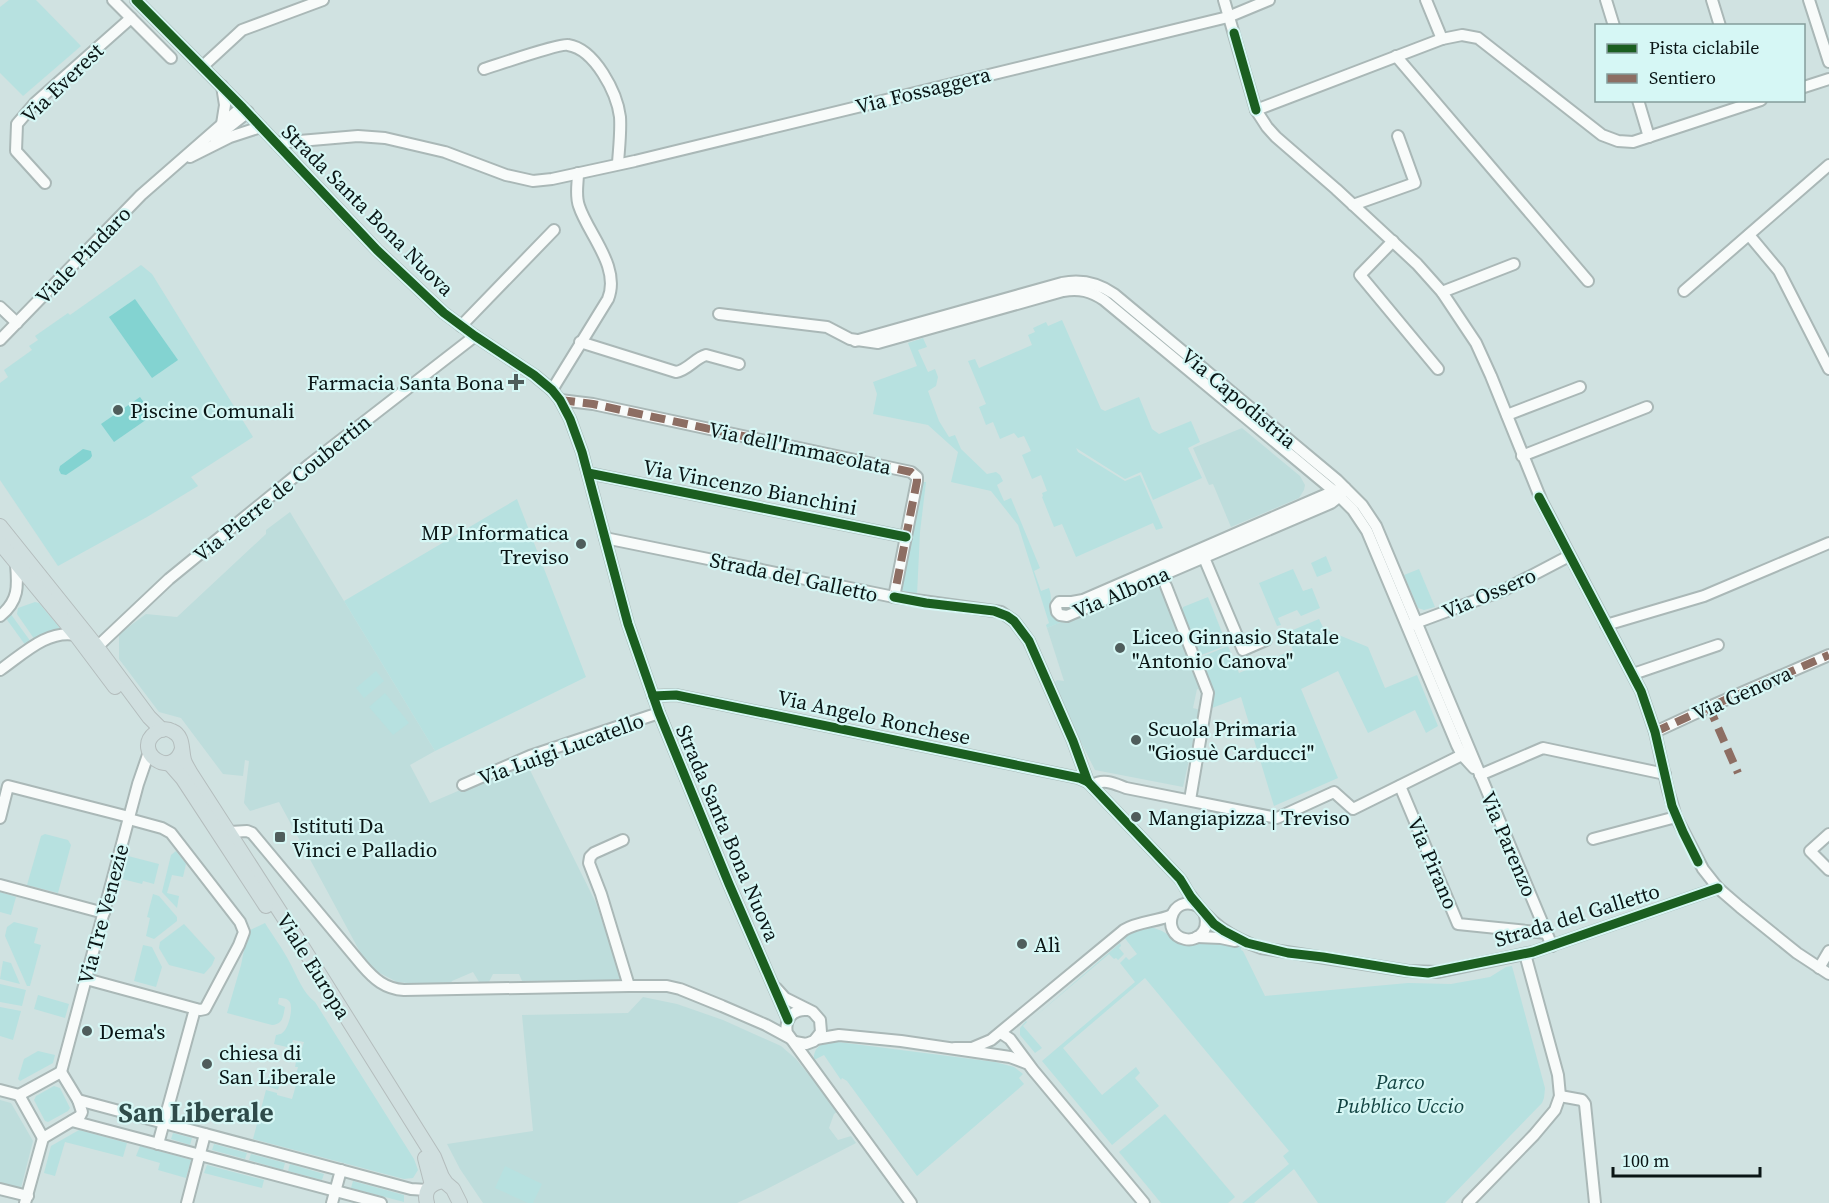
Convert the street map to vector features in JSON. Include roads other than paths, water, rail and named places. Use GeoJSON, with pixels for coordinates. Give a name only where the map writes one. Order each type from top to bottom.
{"type":"FeatureCollection","features":[{"type":"Feature","properties":{"kind":"main road","name":"Viale Europa"},"geometry":{"type":"LineString","coordinates":[[0,526],[97,647],[149,717],[162,730],[173,731],[177,734],[190,772],[434,1157],[433,1190]]}},
{"type":"Feature","properties":{"kind":"main road","name":"Viale Europa"},"geometry":{"type":"LineString","coordinates":[[0,543],[142,722],[156,754],[178,772],[424,1155],[429,1167],[433,1190]]}},
{"type":"Feature","properties":{"kind":"main road"},"geometry":{"type":"LineString","coordinates":[[162,730],[154,734],[156,754],[177,759],[182,749]]}},
{"type":"Feature","properties":{"kind":"main road","name":"Viale Europa"},"geometry":{"type":"LineString","coordinates":[[433,1190],[450,1186],[456,1200]]}},
{"type":"Feature","properties":{"kind":"street"},"geometry":{"type":"LineString","coordinates":[[113,0],[171,58]]}},
{"type":"Feature","properties":{"kind":"street"},"geometry":{"type":"LineString","coordinates":[[203,66],[242,30],[323,0]]}},
{"type":"Feature","properties":{"kind":"street"},"geometry":{"type":"LineString","coordinates":[[1224,0],[1256,110],[1276,137],[1417,264],[1442,292],[1476,343],[1542,502],[1646,701],[1676,817],[1698,862],[1718,888],[1797,953],[1829,974]]}},
{"type":"Feature","properties":{"kind":"street","name":"Via Fossaggera"},"geometry":{"type":"LineString","coordinates":[[276,143],[370,136],[385,138],[445,152],[524,180],[542,180],[635,161],[1228,17],[1269,0]]}},
{"type":"Feature","properties":{"kind":"street"},"geometry":{"type":"LineString","coordinates":[[1426,0],[1442,39]]}},
{"type":"Feature","properties":{"kind":"street"},"geometry":{"type":"LineString","coordinates":[[1606,0],[1613,24]]}},
{"type":"Feature","properties":{"kind":"street"},"geometry":{"type":"LineString","coordinates":[[1712,0],[1719,24]]}},
{"type":"Feature","properties":{"kind":"street"},"geometry":{"type":"LineString","coordinates":[[1809,0],[1829,62]]}},
{"type":"Feature","properties":{"kind":"street","name":"Strada Santa Bona Nuova"},"geometry":{"type":"LineString","coordinates":[[143,2],[377,250],[461,326],[534,375],[560,400],[573,428],[588,473],[628,624],[659,713],[787,1022]]}},
{"type":"Feature","properties":{"kind":"street","name":"Via Everest"},"geometry":{"type":"LineString","coordinates":[[45,183],[16,151],[17,124],[34,103],[131,18]]}},
{"type":"Feature","properties":{"kind":"street"},"geometry":{"type":"LineString","coordinates":[[1256,110],[1442,39],[1462,35],[1478,38],[1602,135],[1618,141],[1633,142],[1744,103]]}},
{"type":"Feature","properties":{"kind":"street"},"geometry":{"type":"LineString","coordinates":[[484,69],[567,44],[581,50],[600,70],[610,85],[618,105],[620,130],[618,163]]}},
{"type":"Feature","properties":{"kind":"street"},"geometry":{"type":"LineString","coordinates":[[1396,56],[1588,281]]}},
{"type":"Feature","properties":{"kind":"street"},"geometry":{"type":"LineString","coordinates":[[1805,86],[1829,79]]}},
{"type":"Feature","properties":{"kind":"street"},"geometry":{"type":"LineString","coordinates":[[222,86],[225,105],[222,124]]}},
{"type":"Feature","properties":{"kind":"street"},"geometry":{"type":"LineString","coordinates":[[1639,102],[1649,137]]}},
{"type":"Feature","properties":{"kind":"street","name":"Viale Pindaro"},"geometry":{"type":"LineString","coordinates":[[0,340],[141,195],[236,112],[245,110]]}},
{"type":"Feature","properties":{"kind":"street","name":"Viale Pindaro"},"geometry":{"type":"LineString","coordinates":[[201,150],[245,110]]}},
{"type":"Feature","properties":{"kind":"street","name":"Viale Pindaro"},"geometry":{"type":"LineString","coordinates":[[167,171],[201,150],[261,127]]}},
{"type":"Feature","properties":{"kind":"street"},"geometry":{"type":"LineString","coordinates":[[1353,205],[1415,183],[1398,136]]}},
{"type":"Feature","properties":{"kind":"street"},"geometry":{"type":"LineString","coordinates":[[1684,291],[1829,165]]}},
{"type":"Feature","properties":{"kind":"street"},"geometry":{"type":"LineString","coordinates":[[552,390],[608,299],[611,288],[604,257],[578,203],[578,173]]}},
{"type":"Feature","properties":{"kind":"street","name":"Strada Santa Bona Nuova"},"geometry":{"type":"LineString","coordinates":[[461,326],[554,230]]}},
{"type":"Feature","properties":{"kind":"street"},"geometry":{"type":"LineString","coordinates":[[1749,235],[1779,271],[1829,369]]}},
{"type":"Feature","properties":{"kind":"street"},"geometry":{"type":"LineString","coordinates":[[1393,242],[1360,275],[1438,369]]}},
{"type":"Feature","properties":{"kind":"street"},"geometry":{"type":"LineString","coordinates":[[1442,292],[1515,264]]}},
{"type":"Feature","properties":{"kind":"street","name":"Via Capodistria"},"geometry":{"type":"LineString","coordinates":[[855,341],[1062,283],[1078,281],[1094,284],[1114,294],[1340,492],[1367,531],[1412,624],[1467,753]]}},
{"type":"Feature","properties":{"kind":"street","name":"Via Capodistria"},"geometry":{"type":"LineString","coordinates":[[719,314],[827,327],[855,341],[878,342],[1063,291],[1088,291],[1104,300],[1312,473],[1362,505],[1376,526],[1412,624]]}},
{"type":"Feature","properties":{"kind":"street"},"geometry":{"type":"LineString","coordinates":[[0,307],[17,323]]}},
{"type":"Feature","properties":{"kind":"street","name":"Via Pierre de Coubertin"},"geometry":{"type":"LineString","coordinates":[[97,647],[169,579],[310,464],[475,336]]}},
{"type":"Feature","properties":{"kind":"street"},"geometry":{"type":"LineString","coordinates":[[580,342],[676,372],[706,355],[739,364]]}},
{"type":"Feature","properties":{"kind":"street"},"geometry":{"type":"LineString","coordinates":[[1507,416],[1580,387]]}},
{"type":"Feature","properties":{"kind":"street","name":"Via dell'Immacolata"},"geometry":{"type":"LineString","coordinates":[[560,400],[593,404],[911,472],[917,477],[917,481],[894,597]]}},
{"type":"Feature","properties":{"kind":"street"},"geometry":{"type":"LineString","coordinates":[[1522,456],[1647,407]]}},
{"type":"Feature","properties":{"kind":"street","name":"Via Vincenzo Bianchini"},"geometry":{"type":"LineString","coordinates":[[588,473],[906,537]]}},
{"type":"Feature","properties":{"kind":"street"},"geometry":{"type":"LineString","coordinates":[[1311,501],[1315,488],[1312,473]]}},
{"type":"Feature","properties":{"kind":"street","name":"Via Albona"},"geometry":{"type":"LineString","coordinates":[[1340,492],[1311,501],[1202,554],[1067,616],[1059,615],[1057,612],[1056,606],[1059,602],[1083,600],[1202,554],[1331,503],[1340,492]]}},
{"type":"Feature","properties":{"kind":"street","name":"Via Albona"},"geometry":{"type":"LineString","coordinates":[[1322,507],[1353,510]]}},
{"type":"Feature","properties":{"kind":"street","name":"Strada del Galletto"},"geometry":{"type":"LineString","coordinates":[[605,538],[894,597],[994,611],[1007,615],[1029,641],[1090,783],[1182,882],[1202,911],[1224,931],[1247,943]]}},
{"type":"Feature","properties":{"kind":"street"},"geometry":{"type":"LineString","coordinates":[[1606,625],[1704,596],[1829,543]]}},
{"type":"Feature","properties":{"kind":"street"},"geometry":{"type":"LineString","coordinates":[[1202,554],[1243,650],[1266,640]]}},
{"type":"Feature","properties":{"kind":"street","name":"Via Ossero"},"geometry":{"type":"LineString","coordinates":[[1412,624],[1504,590],[1569,556]]}},
{"type":"Feature","properties":{"kind":"street"},"geometry":{"type":"LineString","coordinates":[[0,616],[10,608],[16,593],[18,585],[16,564]]}},
{"type":"Feature","properties":{"kind":"street"},"geometry":{"type":"LineString","coordinates":[[1166,586],[1208,693],[1190,800]]}},
{"type":"Feature","properties":{"kind":"street"},"geometry":{"type":"LineString","coordinates":[[0,670],[51,636],[65,633],[75,635]]}},
{"type":"Feature","properties":{"kind":"street"},"geometry":{"type":"LineString","coordinates":[[1633,674],[1718,645]]}},
{"type":"Feature","properties":{"kind":"street","name":"Via Genova"},"geometry":{"type":"LineString","coordinates":[[1655,732],[1829,655]]}},
{"type":"Feature","properties":{"kind":"street","name":"Via Angelo Ronchese"},"geometry":{"type":"LineString","coordinates":[[653,696],[676,695],[1079,778],[1090,783]]}},
{"type":"Feature","properties":{"kind":"street","name":"Via Luigi Lucatello"},"geometry":{"type":"LineString","coordinates":[[463,785],[530,756],[659,713]]}},
{"type":"Feature","properties":{"kind":"street","name":"Via Parenzo"},"geometry":{"type":"LineString","coordinates":[[1480,775],[1543,748],[1665,774]]}},
{"type":"Feature","properties":{"kind":"street"},"geometry":{"type":"LineString","coordinates":[[1090,783],[1104,782],[1277,818],[1335,792],[1353,809],[1467,753]]}},
{"type":"Feature","properties":{"kind":"street","name":"Via Parenzo"},"geometry":{"type":"LineString","coordinates":[[1467,753],[1480,775],[1552,946]]}},
{"type":"Feature","properties":{"kind":"street","name":"Via Tre Venezie"},"geometry":{"type":"LineString","coordinates":[[61,1072],[141,777],[156,754]]}},
{"type":"Feature","properties":{"kind":"street"},"geometry":{"type":"LineString","coordinates":[[0,818],[8,786],[162,828],[171,833],[244,928],[239,945],[205,1009],[195,1009],[86,979]]}},
{"type":"Feature","properties":{"kind":"street","name":"Via Pirano"},"geometry":{"type":"LineString","coordinates":[[1400,786],[1458,924],[1547,933]]}},
{"type":"Feature","properties":{"kind":"street"},"geometry":{"type":"LineString","coordinates":[[1104,798],[1115,790],[1126,788]]}},
{"type":"Feature","properties":{"kind":"street"},"geometry":{"type":"LineString","coordinates":[[1593,839],[1676,817]]}},
{"type":"Feature","properties":{"kind":"street"},"geometry":{"type":"LineString","coordinates":[[230,832],[252,833],[362,966],[389,988],[404,990],[667,986],[677,988],[766,1025],[793,1040],[806,1044],[839,1035],[955,1048],[1011,1057],[1029,1065]]}},
{"type":"Feature","properties":{"kind":"street"},"geometry":{"type":"LineString","coordinates":[[1829,834],[1810,851],[1829,870]]}},
{"type":"Feature","properties":{"kind":"street"},"geometry":{"type":"LineString","coordinates":[[623,840],[594,853],[589,863],[601,894],[629,986]]}},
{"type":"Feature","properties":{"kind":"street"},"geometry":{"type":"LineString","coordinates":[[1173,872],[1180,890],[1171,925],[1176,934]]}},
{"type":"Feature","properties":{"kind":"street"},"geometry":{"type":"LineString","coordinates":[[0,885],[104,913]]}},
{"type":"Feature","properties":{"kind":"street","name":"Strada del Galletto"},"geometry":{"type":"LineString","coordinates":[[1197,937],[1221,938],[1288,953],[1420,973],[1447,970],[1525,954],[1718,888]]}},
{"type":"Feature","properties":{"kind":"street"},"geometry":{"type":"LineString","coordinates":[[955,1048],[977,1047],[987,1043],[1124,930],[1134,925],[1174,911],[1188,903],[1202,911],[1206,925],[1202,934],[1186,939],[1165,928],[1144,923]]}},
{"type":"Feature","properties":{"kind":"street"},"geometry":{"type":"LineString","coordinates":[[1819,968],[1829,951]]}},
{"type":"Feature","properties":{"kind":"street"},"geometry":{"type":"LineString","coordinates":[[1468,1203],[1551,1116],[1558,1104],[1560,1083],[1525,954]]}},
{"type":"Feature","properties":{"kind":"street"},"geometry":{"type":"LineString","coordinates":[[769,979],[785,998],[842,1032],[860,1037]]}},
{"type":"Feature","properties":{"kind":"street"},"geometry":{"type":"LineString","coordinates":[[158,1144],[195,1009]]}},
{"type":"Feature","properties":{"kind":"street"},"geometry":{"type":"LineString","coordinates":[[766,1025],[774,1026],[787,1022],[797,1011],[812,1013],[821,1026],[811,1047],[810,1056],[816,1072]]}},
{"type":"Feature","properties":{"kind":"street"},"geometry":{"type":"LineString","coordinates":[[787,1022],[786,1029],[793,1040],[911,1203]]}},
{"type":"Feature","properties":{"kind":"street"},"geometry":{"type":"LineString","coordinates":[[1013,1022],[1016,1046]]}},
{"type":"Feature","properties":{"kind":"street"},"geometry":{"type":"LineString","coordinates":[[1000,1034],[1006,1035],[1016,1046],[1029,1065],[1144,1203]]}},
{"type":"Feature","properties":{"kind":"street"},"geometry":{"type":"LineString","coordinates":[[1000,1034],[1001,1048],[1011,1057]]}},
{"type":"Feature","properties":{"kind":"street"},"geometry":{"type":"LineString","coordinates":[[0,1090],[19,1095],[61,1072],[78,1100],[82,1112],[80,1116],[43,1138]]}},
{"type":"Feature","properties":{"kind":"street"},"geometry":{"type":"LineString","coordinates":[[0,1189],[27,1200],[43,1138],[19,1095]]}},
{"type":"Feature","properties":{"kind":"street"},"geometry":{"type":"LineString","coordinates":[[1560,1095],[1582,1100],[1585,1104],[1595,1203]]}},
{"type":"Feature","properties":{"kind":"street"},"geometry":{"type":"LineString","coordinates":[[78,1100],[411,1189],[433,1190]]}},
{"type":"Feature","properties":{"kind":"street"},"geometry":{"type":"LineString","coordinates":[[72,1121],[381,1203]]}},
{"type":"Feature","properties":{"kind":"street"},"geometry":{"type":"LineString","coordinates":[[187,1203],[205,1134]]}},
{"type":"Feature","properties":{"kind":"street"},"geometry":{"type":"LineString","coordinates":[[332,1203],[340,1170]]}},
{"type":"Feature","properties":{"kind":"water"},"geometry":{"type":"Polygon","coordinates":[[[135,299],[178,360],[152,378],[109,317],[135,299]]]}},
{"type":"Feature","properties":{"kind":"water"},"geometry":{"type":"Polygon","coordinates":[[[140,397],[153,415],[114,442],[101,424],[140,397]]]}},
{"type":"Feature","properties":{"kind":"water"},"geometry":{"type":"Polygon","coordinates":[[[83,449],[91,451],[90,459],[66,475],[61,474],[60,466],[83,449]]]}},
{"type":"Feature","properties":{"kind":"place","name":"Farmacia Santa Bona"},"geometry":{"type":"Point","coordinates":[516,382]}},
{"type":"Feature","properties":{"kind":"place","name":"Piscine Comunali"},"geometry":{"type":"Point","coordinates":[118,410]}},
{"type":"Feature","properties":{"kind":"place","name":"MP Informatica Treviso"},"geometry":{"type":"Point","coordinates":[581,544]}},
{"type":"Feature","properties":{"kind":"place","name":"Liceo Ginnasio Statale \"Antonio Canova\""},"geometry":{"type":"Point","coordinates":[1120,648]}},
{"type":"Feature","properties":{"kind":"place","name":"Scuola Primaria \"Giosuè Carducci\""},"geometry":{"type":"Point","coordinates":[1136,740]}},
{"type":"Feature","properties":{"kind":"place","name":"Mangiapizza | Treviso"},"geometry":{"type":"Point","coordinates":[1136,817]}},
{"type":"Feature","properties":{"kind":"place","name":"Istituti Da Vinci e Palladio"},"geometry":{"type":"Point","coordinates":[280,837]}},
{"type":"Feature","properties":{"kind":"place","name":"Alì"},"geometry":{"type":"Point","coordinates":[1022,944]}},
{"type":"Feature","properties":{"kind":"place","name":"Dema's"},"geometry":{"type":"Point","coordinates":[87,1031]}},
{"type":"Feature","properties":{"kind":"place","name":"chiesa di San Liberale"},"geometry":{"type":"Point","coordinates":[207,1064]}},
{"type":"Feature","properties":{"kind":"district","name":"San Liberale"},"geometry":{"type":"Point","coordinates":[196,1112]}},
{"type":"Feature","properties":{"kind":"park label","name":"Parco Pubblico Uccio"},"geometry":{"type":"Point","coordinates":[1400,1093]}}]}
